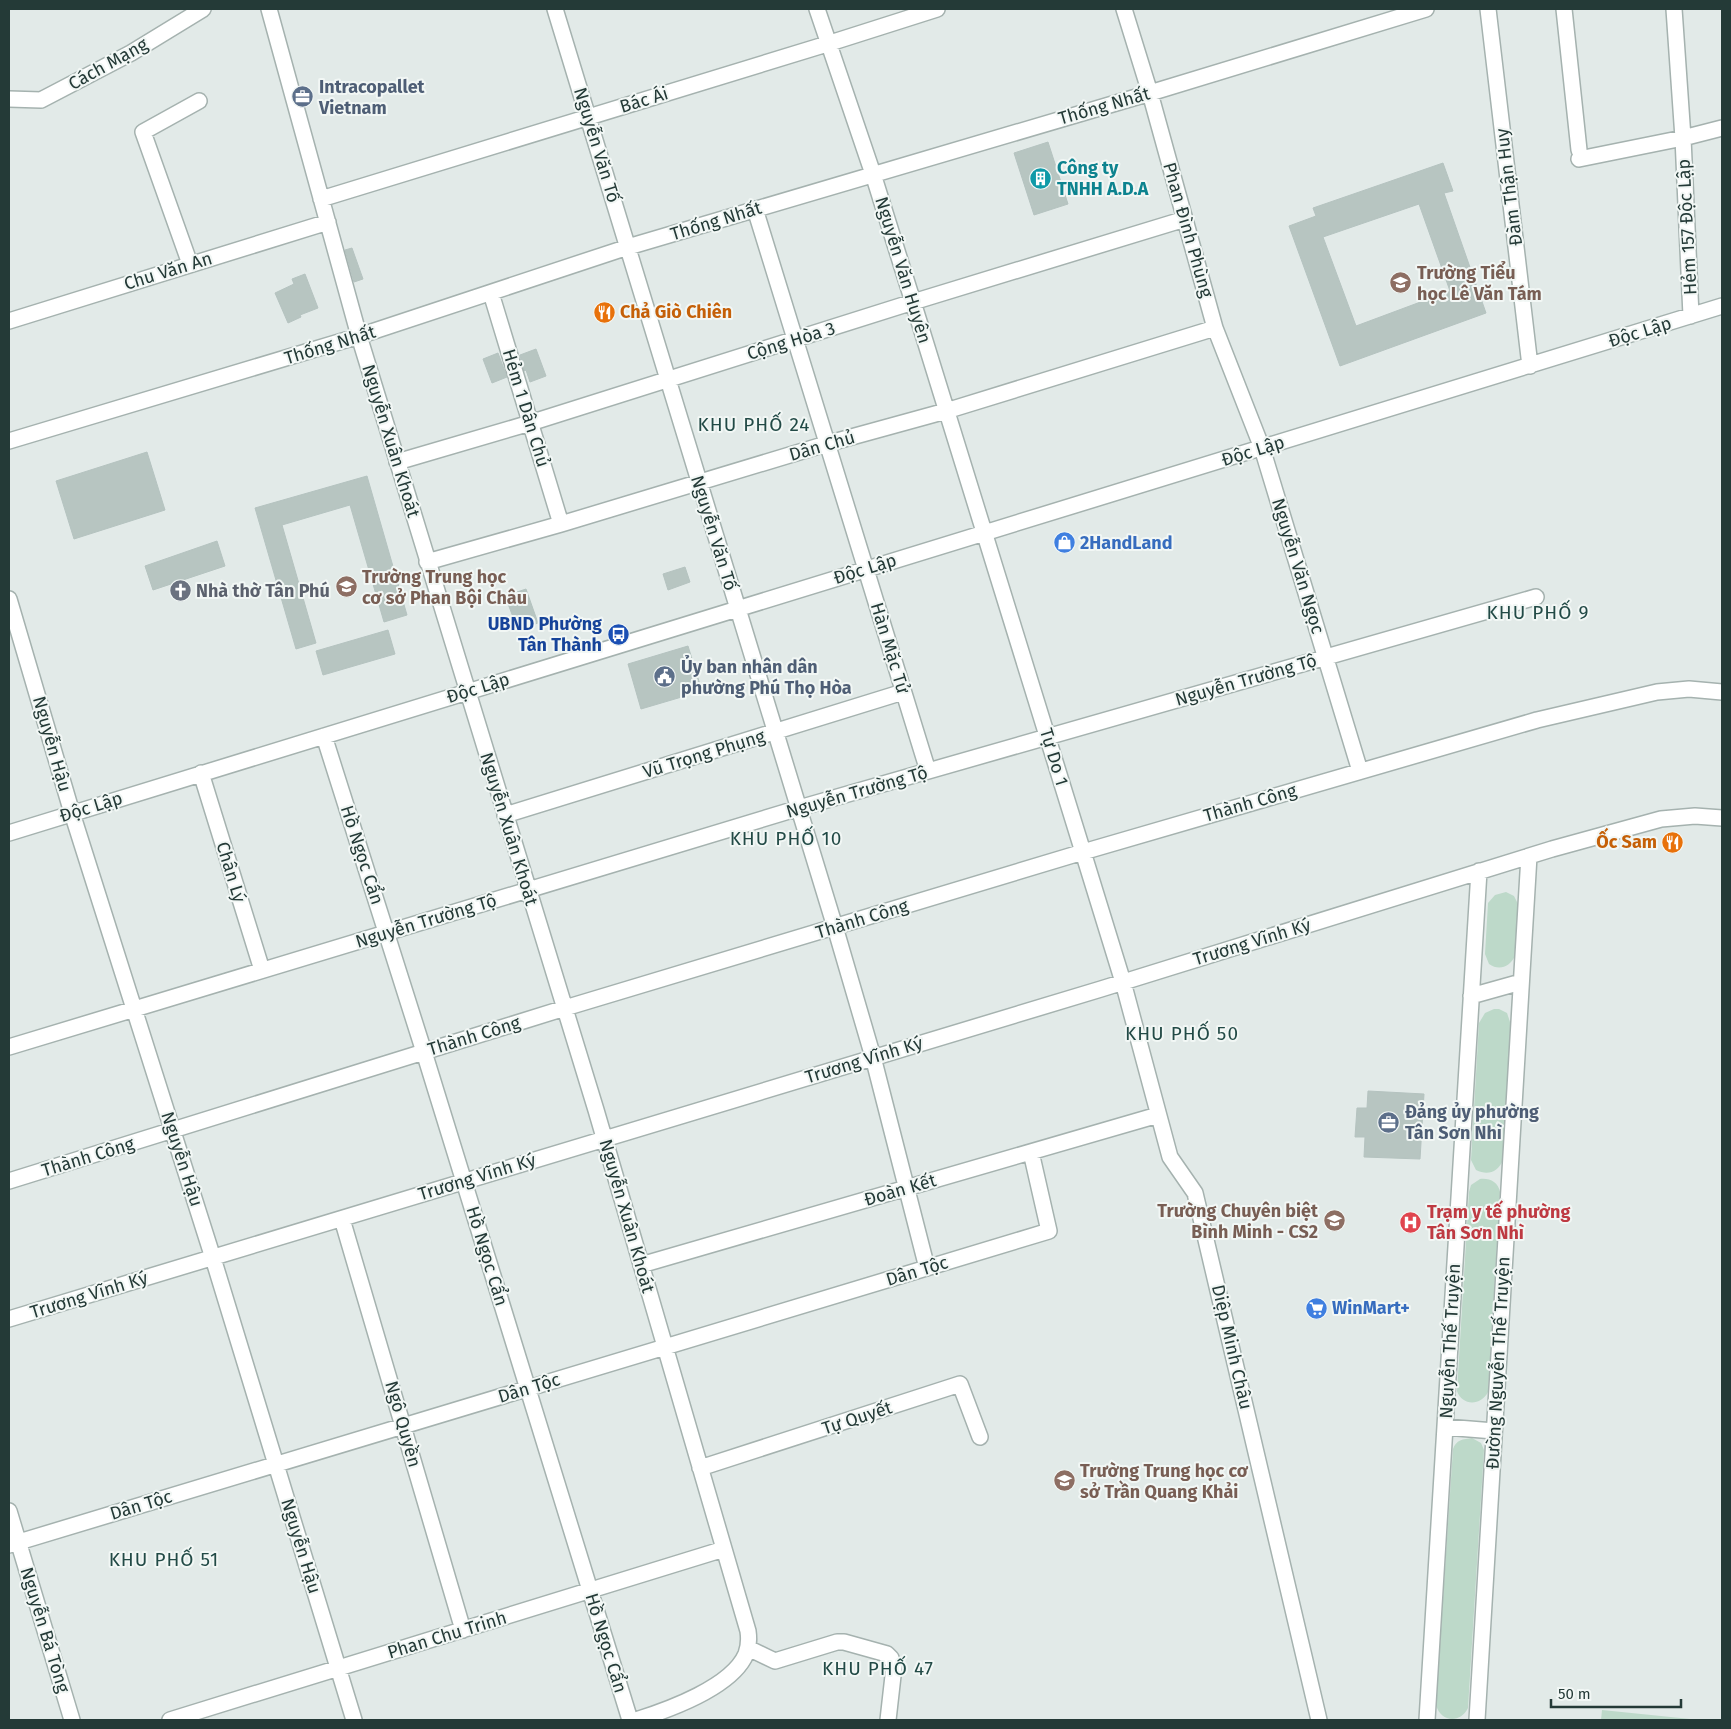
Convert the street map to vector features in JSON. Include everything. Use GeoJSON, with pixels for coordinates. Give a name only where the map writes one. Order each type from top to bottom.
{"type":"FeatureCollection","features":[{"type":"Feature","properties":{"kind":"street","name":"Nguyễn Xuân Khoát"},"geometry":{"type":"LineString","coordinates":[[269,9],[359,336],[604,1139],[748,1631],[748,1648]]}},
{"type":"Feature","properties":{"kind":"street","name":"Nguyễn Văn Tố"},"geometry":{"type":"LineString","coordinates":[[555,9],[835,927],[873,1057],[927,1268]]}},
{"type":"Feature","properties":{"kind":"street","name":"Nguyễn Văn Huyên"},"geometry":{"type":"LineString","coordinates":[[816,9],[873,174],[984,533]]}},
{"type":"Feature","properties":{"kind":"street","name":"Bác Ái"},"geometry":{"type":"LineString","coordinates":[[321,199],[938,9]]}},
{"type":"Feature","properties":{"kind":"street","name":"Phan Đình Phùng"},"geometry":{"type":"LineString","coordinates":[[1124,9],[1150,93],[1216,328],[1262,448]]}},
{"type":"Feature","properties":{"kind":"street","name":"Thống Nhất"},"geometry":{"type":"LineString","coordinates":[[9,441],[359,336],[628,247],[1150,93],[1426,9]]}},
{"type":"Feature","properties":{"kind":"street","name":"Đàm Thận Huy"},"geometry":{"type":"LineString","coordinates":[[1488,9],[1530,366]]}},
{"type":"Feature","properties":{"kind":"street"},"geometry":{"type":"LineString","coordinates":[[1564,9],[1579,154],[1683,138],[1722,128]]}},
{"type":"Feature","properties":{"kind":"street","name":"Hẻm 157 Độc Lập"},"geometry":{"type":"LineString","coordinates":[[1674,9],[1683,138],[1691,316]]}},
{"type":"Feature","properties":{"kind":"street","name":"Cách Mạng"},"geometry":{"type":"LineString","coordinates":[[9,100],[41,100],[131,53],[194,11]]}},
{"type":"Feature","properties":{"kind":"street"},"geometry":{"type":"LineString","coordinates":[[190,264],[143,132],[199,101]]}},
{"type":"Feature","properties":{"kind":"street","name":"Hàn Mặc Tử"},"geometry":{"type":"LineString","coordinates":[[755,209],[928,771]]}},
{"type":"Feature","properties":{"kind":"street","name":"Cộng Hòa 3"},"geometry":{"type":"LineString","coordinates":[[397,462],[530,423],[913,302],[1185,219]]}},
{"type":"Feature","properties":{"kind":"street","name":"Chu Văn An"},"geometry":{"type":"LineString","coordinates":[[9,321],[328,222]]}},
{"type":"Feature","properties":{"kind":"street","name":"Hẻm 1 Dân Chủ"},"geometry":{"type":"LineString","coordinates":[[491,293],[561,524]]}},
{"type":"Feature","properties":{"kind":"street","name":"Độc Lập"},"geometry":{"type":"LineString","coordinates":[[9,833],[1722,306]]}},
{"type":"Feature","properties":{"kind":"street","name":"Dân Chủ"},"geometry":{"type":"LineString","coordinates":[[427,562],[561,524],[826,444],[946,411],[1216,328]]}},
{"type":"Feature","properties":{"kind":"street","name":"Nguyễn Văn Ngọc"},"geometry":{"type":"LineString","coordinates":[[1262,448],[1360,771]]}},
{"type":"Feature","properties":{"kind":"street","name":"Tự Do 1"},"geometry":{"type":"LineString","coordinates":[[984,533],[1123,982]]}},
{"type":"Feature","properties":{"kind":"street","name":"Nguyễn Trường Tộ"},"geometry":{"type":"LineString","coordinates":[[9,1047],[799,808],[1536,597]]}},
{"type":"Feature","properties":{"kind":"street","name":"Nguyễn Hậu"},"geometry":{"type":"LineString","coordinates":[[9,599],[11,616],[214,1258],[354,1720]]}},
{"type":"Feature","properties":{"kind":"street","name":"Thành Công"},"geometry":{"type":"LineString","coordinates":[[9,1181],[564,1008],[1083,852],[1538,720],[1657,692],[1690,690],[1722,692]]}},
{"type":"Feature","properties":{"kind":"street","name":"Vũ Trọng Phụng"},"geometry":{"type":"LineString","coordinates":[[505,815],[904,692]]}},
{"type":"Feature","properties":{"kind":"street","name":"Hồ Ngọc Cẩn"},"geometry":{"type":"LineString","coordinates":[[324,736],[387,933],[630,1720]]}},
{"type":"Feature","properties":{"kind":"street","name":"Chân Lý"},"geometry":{"type":"LineString","coordinates":[[201,774],[262,970]]}},
{"type":"Feature","properties":{"kind":"street","name":"Trương Vĩnh Ký"},"geometry":{"type":"LineString","coordinates":[[9,1319],[1652,820],[1677,817],[1722,818]]}},
{"type":"Feature","properties":{"kind":"street","name":"Đường Nguyễn Thế Truyện"},"geometry":{"type":"LineString","coordinates":[[1476,1720],[1529,856]]}},
{"type":"Feature","properties":{"kind":"street","name":"Nguyễn Thế Truyện"},"geometry":{"type":"LineString","coordinates":[[1427,1720],[1479,871]]}},
{"type":"Feature","properties":{"kind":"street","name":"Diệp Minh Châu"},"geometry":{"type":"LineString","coordinates":[[1123,982],[1170,1158],[1196,1193],[1319,1720]]}},
{"type":"Feature","properties":{"kind":"street"},"geometry":{"type":"LineString","coordinates":[[1471,996],[1522,982]]}},
{"type":"Feature","properties":{"kind":"street","name":"Đoàn Kết"},"geometry":{"type":"LineString","coordinates":[[641,1265],[1158,1115]]}},
{"type":"Feature","properties":{"kind":"street","name":"Dân Tộc"},"geometry":{"type":"LineString","coordinates":[[13,1544],[1049,1231],[1031,1152]]}},
{"type":"Feature","properties":{"kind":"street","name":"Ngô Quyền"},"geometry":{"type":"LineString","coordinates":[[342,1218],[463,1630]]}},
{"type":"Feature","properties":{"kind":"street","name":"Tự Quyết"},"geometry":{"type":"LineString","coordinates":[[700,1468],[960,1384],[980,1437]]}},
{"type":"Feature","properties":{"kind":"street"},"geometry":{"type":"LineString","coordinates":[[1445,1428],[1494,1431]]}},
{"type":"Feature","properties":{"kind":"street","name":"Nguyễn Bá Tòng"},"geometry":{"type":"LineString","coordinates":[[9,1511],[13,1544],[72,1720]]}},
{"type":"Feature","properties":{"kind":"street","name":"Phan Chu Trinh"},"geometry":{"type":"LineString","coordinates":[[170,1720],[724,1549]]}},
{"type":"Feature","properties":{"kind":"street"},"geometry":{"type":"LineString","coordinates":[[636,1720],[672,1708],[710,1688],[737,1667],[743,1660],[748,1648],[775,1661],[837,1642],[844,1642],[888,1654],[891,1658],[894,1667],[888,1720]]}},
{"type":"Feature","properties":{"kind":"green space"},"geometry":{"type":"Polygon","coordinates":[[[1506,892],[1514,896],[1518,904],[1515,956],[1504,967],[1497,967],[1489,964],[1485,954],[1488,903],[1495,895],[1506,892]]]}},
{"type":"Feature","properties":{"kind":"green space"},"geometry":{"type":"Polygon","coordinates":[[[1494,1009],[1507,1013],[1511,1025],[1503,1160],[1495,1170],[1485,1173],[1476,1170],[1471,1160],[1479,1023],[1485,1013],[1494,1009]]]}},
{"type":"Feature","properties":{"kind":"green space"},"geometry":{"type":"Polygon","coordinates":[[[1480,1179],[1493,1181],[1500,1192],[1488,1392],[1481,1400],[1467,1402],[1459,1396],[1457,1391],[1469,1192],[1471,1185],[1480,1179]]]}},
{"type":"Feature","properties":{"kind":"green space"},"geometry":{"type":"Polygon","coordinates":[[[1472,1438],[1481,1443],[1484,1450],[1468,1708],[1461,1716],[1451,1719],[1442,1715],[1436,1705],[1453,1449],[1460,1440],[1472,1438]]]}},
{"type":"Feature","properties":{"kind":"green space"},"geometry":{"type":"Polygon","coordinates":[[[1602,1710],[1700,1720],[1601,1720],[1602,1710]]]}},
{"type":"Feature","properties":{"kind":"building","name":"Công ty TNHH A.D.A"},"geometry":{"type":"Polygon","coordinates":[[[1048,142],[1068,204],[1034,215],[1014,153],[1048,142]]]}},
{"type":"Feature","properties":{"kind":"building"},"geometry":{"type":"Polygon","coordinates":[[[1443,163],[1453,191],[1444,193],[1486,313],[1340,366],[1289,226],[1316,216],[1313,208],[1443,163]],[[1419,204],[1323,237],[1356,326],[1450,291],[1419,204]]]}},
{"type":"Feature","properties":{"kind":"building"},"geometry":{"type":"Polygon","coordinates":[[[352,248],[363,279],[354,282],[345,250],[352,248]]]}},
{"type":"Feature","properties":{"kind":"building"},"geometry":{"type":"Polygon","coordinates":[[[305,274],[318,308],[300,315],[301,317],[288,323],[275,293],[294,284],[292,279],[305,274]]]}},
{"type":"Feature","properties":{"kind":"building"},"geometry":{"type":"Polygon","coordinates":[[[536,349],[546,376],[530,382],[526,370],[524,371],[520,355],[536,349]]]}},
{"type":"Feature","properties":{"kind":"building"},"geometry":{"type":"Polygon","coordinates":[[[498,353],[507,377],[492,383],[483,359],[498,353]]]}},
{"type":"Feature","properties":{"kind":"building"},"geometry":{"type":"Polygon","coordinates":[[[147,452],[165,510],[74,539],[56,481],[147,452]]]}},
{"type":"Feature","properties":{"kind":"building"},"geometry":{"type":"Polygon","coordinates":[[[367,476],[407,615],[384,622],[350,505],[282,525],[316,643],[296,649],[255,508],[367,476]]]}},
{"type":"Feature","properties":{"kind":"building"},"geometry":{"type":"Polygon","coordinates":[[[217,541],[225,566],[153,590],[145,566],[217,541]]]}},
{"type":"Feature","properties":{"kind":"building"},"geometry":{"type":"Polygon","coordinates":[[[685,567],[690,582],[668,590],[663,574],[685,567]]]}},
{"type":"Feature","properties":{"kind":"building"},"geometry":{"type":"Polygon","coordinates":[[[526,589],[538,623],[518,630],[505,596],[526,589]]]}},
{"type":"Feature","properties":{"kind":"building"},"geometry":{"type":"Polygon","coordinates":[[[388,630],[395,654],[323,675],[316,651],[388,630]]]}},
{"type":"Feature","properties":{"kind":"building","name":"Ủy ban nhân dân phường Phú Thọ Hòa"},"geometry":{"type":"Polygon","coordinates":[[[688,646],[702,691],[641,709],[628,664],[688,646]]]}},
{"type":"Feature","properties":{"kind":"building","name":"Đảng ủy phường Tân Sơn Nhì"},"geometry":{"type":"Polygon","coordinates":[[[1368,1091],[1424,1094],[1420,1159],[1364,1157],[1365,1137],[1355,1137],[1357,1108],[1367,1108],[1368,1091]]]}},
{"type":"Feature","properties":{"kind":"place","name":"Intracopallet Vietnam"},"geometry":{"type":"Point","coordinates":[303,97]}},
{"type":"Feature","properties":{"kind":"place","name":"Công ty TNHH A.D.A"},"geometry":{"type":"Point","coordinates":[1041,178]}},
{"type":"Feature","properties":{"kind":"place","name":"Trường Tiểu học Lê Văn Tám"},"geometry":{"type":"Point","coordinates":[1401,283]}},
{"type":"Feature","properties":{"kind":"place","name":"Chả Giò Chiên"},"geometry":{"type":"Point","coordinates":[604,312]}},
{"type":"Feature","properties":{"kind":"place","name":"2HandLand"},"geometry":{"type":"Point","coordinates":[1064,543]}},
{"type":"Feature","properties":{"kind":"place","name":"Trường Trung học cơ sở Phan Bội Châu"},"geometry":{"type":"Point","coordinates":[346,587]}},
{"type":"Feature","properties":{"kind":"place","name":"Nhà thờ Tân Phú"},"geometry":{"type":"Point","coordinates":[180,591]}},
{"type":"Feature","properties":{"kind":"place","name":"UBND Phường Tân Thành"},"geometry":{"type":"Point","coordinates":[618,634]}},
{"type":"Feature","properties":{"kind":"place","name":"Ủy ban nhân dân phường Phú Thọ Hòa"},"geometry":{"type":"Point","coordinates":[665,677]}},
{"type":"Feature","properties":{"kind":"place","name":"Ốc Sam"},"geometry":{"type":"Point","coordinates":[1673,842]}},
{"type":"Feature","properties":{"kind":"place","name":"Đảng ủy phường Tân Sơn Nhì"},"geometry":{"type":"Point","coordinates":[1389,1122]}},
{"type":"Feature","properties":{"kind":"place","name":"Trường Chuyên biệt Bình Minh - CS2"},"geometry":{"type":"Point","coordinates":[1334,1221]}},
{"type":"Feature","properties":{"kind":"place","name":"Trạm y tế phường Tân Sơn Nhì"},"geometry":{"type":"Point","coordinates":[1411,1222]}},
{"type":"Feature","properties":{"kind":"place","name":"WinMart+"},"geometry":{"type":"Point","coordinates":[1316,1308]}},
{"type":"Feature","properties":{"kind":"place","name":"Trường Trung học cơ sở Trần Quang Khải"},"geometry":{"type":"Point","coordinates":[1064,1481]}},
{"type":"Feature","properties":{"kind":"district","name":"KHU PHỐ 24"},"geometry":{"type":"Point","coordinates":[754,424]}},
{"type":"Feature","properties":{"kind":"district","name":"KHU PHỐ 9"},"geometry":{"type":"Point","coordinates":[1538,612]}},
{"type":"Feature","properties":{"kind":"district","name":"KHU PHỐ 10"},"geometry":{"type":"Point","coordinates":[786,838]}},
{"type":"Feature","properties":{"kind":"district","name":"KHU PHỐ 50"},"geometry":{"type":"Point","coordinates":[1182,1033]}},
{"type":"Feature","properties":{"kind":"district","name":"KHU PHỐ 51"},"geometry":{"type":"Point","coordinates":[164,1559]}},
{"type":"Feature","properties":{"kind":"district","name":"KHU PHỐ 47"},"geometry":{"type":"Point","coordinates":[878,1668]}}]}
